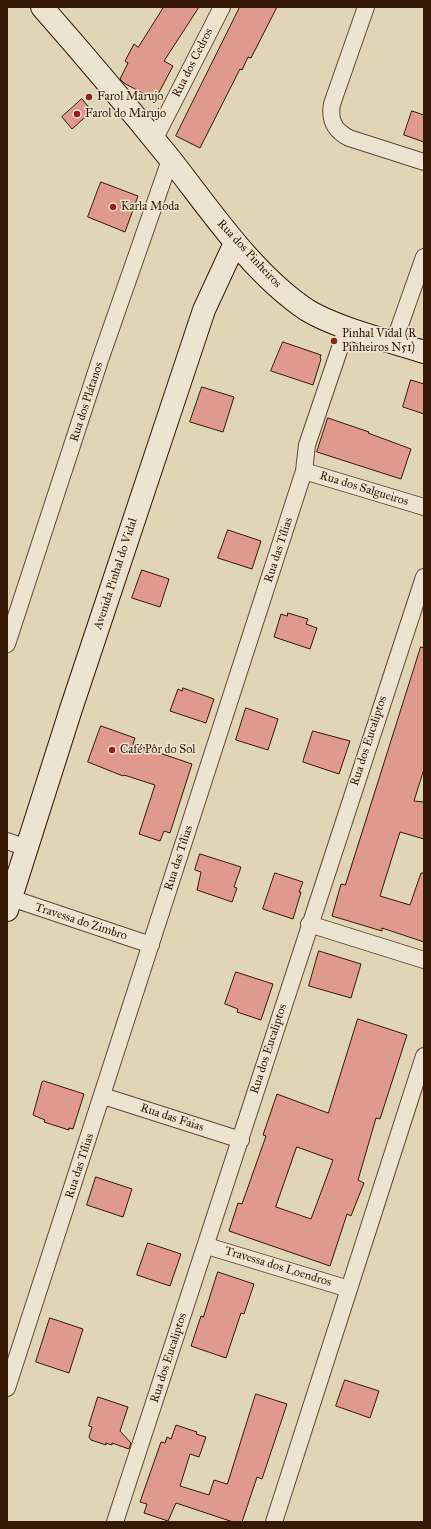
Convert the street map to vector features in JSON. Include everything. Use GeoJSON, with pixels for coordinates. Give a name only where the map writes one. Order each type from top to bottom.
{"type":"FeatureCollection","features":[{"type":"Feature","properties":{"kind":"street","name":"Rua dos Pinheiros"},"geometry":{"type":"LineString","coordinates":[[42,7],[103,76],[235,243],[283,291],[308,310],[346,327],[424,352]]}},
{"type":"Feature","properties":{"kind":"street","name":"Rua dos Cedros"},"geometry":{"type":"LineString","coordinates":[[154,140],[222,7]]}},
{"type":"Feature","properties":{"kind":"street"},"geometry":{"type":"LineString","coordinates":[[366,7],[332,104],[330,112],[333,124],[340,133],[349,138],[424,162]]}},
{"type":"Feature","properties":{"kind":"street","name":"Rua dos Plátanos"},"geometry":{"type":"LineString","coordinates":[[7,644],[100,360],[170,160]]}},
{"type":"Feature","properties":{"kind":"street","name":"Avenida Pinhal do Vidal"},"geometry":{"type":"LineString","coordinates":[[9,904],[17,845],[204,310],[235,243]]}},
{"type":"Feature","properties":{"kind":"street"},"geometry":{"type":"LineString","coordinates":[[394,342],[424,257]]}},
{"type":"Feature","properties":{"kind":"street","name":"Rua das Tílias"},"geometry":{"type":"LineString","coordinates":[[7,1388],[103,1096],[304,471],[307,445],[346,327]]}},
{"type":"Feature","properties":{"kind":"street","name":"Rua dos Salgueiros"},"geometry":{"type":"LineString","coordinates":[[304,471],[424,507]]}},
{"type":"Feature","properties":{"kind":"street","name":"Rua dos Eucaliptos"},"geometry":{"type":"LineString","coordinates":[[114,1522],[207,1246],[309,924],[424,577]]}},
{"type":"Feature","properties":{"kind":"street","name":"Travessa do Zimbro"},"geometry":{"type":"LineString","coordinates":[[9,904],[151,945]]}},
{"type":"Feature","properties":{"kind":"street"},"geometry":{"type":"LineString","coordinates":[[309,924],[424,960]]}},
{"type":"Feature","properties":{"kind":"street"},"geometry":{"type":"LineString","coordinates":[[274,1522],[424,1056]]}},
{"type":"Feature","properties":{"kind":"street","name":"Rua das Faias"},"geometry":{"type":"LineString","coordinates":[[103,1096],[241,1140]]}},
{"type":"Feature","properties":{"kind":"street","name":"Travessa dos Loendros"},"geometry":{"type":"LineString","coordinates":[[207,1246],[349,1289]]}},
{"type":"Feature","properties":{"kind":"building"},"geometry":{"type":"Polygon","coordinates":[[[164,7],[199,7],[164,61],[173,66],[155,100],[124,83],[120,79],[128,63],[125,61],[134,44],[138,47],[164,7]]]}},
{"type":"Feature","properties":{"kind":"building"},"geometry":{"type":"Polygon","coordinates":[[[240,7],[277,7],[251,58],[248,57],[242,70],[240,69],[200,148],[176,136],[240,7]]]}},
{"type":"Feature","properties":{"kind":"building","name":"Farol do Marujo"},"geometry":{"type":"Polygon","coordinates":[[[82,99],[92,111],[72,129],[62,117],[82,99]]]}},
{"type":"Feature","properties":{"kind":"building"},"geometry":{"type":"Polygon","coordinates":[[[412,111],[424,115],[424,142],[404,135],[412,111]]]}},
{"type":"Feature","properties":{"kind":"building","name":"Karla Moda"},"geometry":{"type":"Polygon","coordinates":[[[101,182],[138,196],[125,232],[88,217],[101,182]]]}},
{"type":"Feature","properties":{"kind":"building"},"geometry":{"type":"Polygon","coordinates":[[[283,342],[321,355],[313,385],[271,371],[283,342]]]}},
{"type":"Feature","properties":{"kind":"building"},"geometry":{"type":"Polygon","coordinates":[[[411,380],[424,384],[424,414],[403,407],[411,380]]]}},
{"type":"Feature","properties":{"kind":"building"},"geometry":{"type":"Polygon","coordinates":[[[202,387],[234,397],[223,432],[190,422],[202,387]]]}},
{"type":"Feature","properties":{"kind":"building"},"geometry":{"type":"Polygon","coordinates":[[[328,418],[369,432],[368,433],[411,449],[401,479],[317,452],[328,418]]]}},
{"type":"Feature","properties":{"kind":"building"},"geometry":{"type":"Polygon","coordinates":[[[228,530],[261,541],[252,569],[218,558],[228,530]]]}},
{"type":"Feature","properties":{"kind":"building"},"geometry":{"type":"Polygon","coordinates":[[[142,570],[169,579],[160,607],[132,598],[142,570]]]}},
{"type":"Feature","properties":{"kind":"building"},"geometry":{"type":"Polygon","coordinates":[[[288,613],[308,619],[306,624],[317,628],[310,649],[274,637],[281,614],[287,616],[288,613]]]}},
{"type":"Feature","properties":{"kind":"building"},"geometry":{"type":"Polygon","coordinates":[[[421,647],[424,648],[424,769],[414,801],[424,802],[424,839],[400,832],[380,896],[410,905],[421,873],[424,873],[424,942],[382,928],[382,931],[332,916],[341,884],[345,885],[421,647]]]}},
{"type":"Feature","properties":{"kind":"building"},"geometry":{"type":"Polygon","coordinates":[[[183,688],[214,699],[206,723],[170,711],[178,689],[182,691],[183,688]]]}},
{"type":"Feature","properties":{"kind":"building"},"geometry":{"type":"Polygon","coordinates":[[[246,708],[278,719],[268,750],[236,740],[246,708]]]}},
{"type":"Feature","properties":{"kind":"building"},"geometry":{"type":"Polygon","coordinates":[[[101,726],[135,738],[133,744],[192,764],[170,833],[164,831],[160,841],[139,834],[155,785],[124,775],[123,776],[88,762],[101,726]]]}},
{"type":"Feature","properties":{"kind":"building"},"geometry":{"type":"Polygon","coordinates":[[[313,731],[350,741],[339,774],[303,762],[313,731]]]}},
{"type":"Feature","properties":{"kind":"building"},"geometry":{"type":"Polygon","coordinates":[[[200,854],[241,867],[234,887],[237,888],[232,902],[197,890],[201,872],[195,870],[200,854]]]}},
{"type":"Feature","properties":{"kind":"building"},"geometry":{"type":"Polygon","coordinates":[[[275,873],[303,882],[299,892],[301,892],[293,919],[263,909],[275,873]]]}},
{"type":"Feature","properties":{"kind":"building"},"geometry":{"type":"Polygon","coordinates":[[[319,951],[361,964],[351,998],[309,986],[319,951]]]}},
{"type":"Feature","properties":{"kind":"building"},"geometry":{"type":"Polygon","coordinates":[[[236,972],[273,984],[261,1020],[237,1012],[238,1009],[225,1004],[236,972]]]}},
{"type":"Feature","properties":{"kind":"building"},"geometry":{"type":"Polygon","coordinates":[[[358,1019],[407,1035],[380,1119],[376,1118],[358,1180],[364,1183],[351,1216],[347,1214],[330,1266],[229,1231],[238,1203],[242,1204],[266,1136],[263,1135],[277,1094],[328,1113],[358,1019]],[[297,1147],[276,1207],[311,1219],[333,1160],[297,1147]]]}},
{"type":"Feature","properties":{"kind":"building"},"geometry":{"type":"Polygon","coordinates":[[[44,1081],[84,1094],[73,1129],[69,1128],[69,1130],[44,1122],[45,1120],[33,1115],[42,1082],[44,1081]]]}},
{"type":"Feature","properties":{"kind":"building"},"geometry":{"type":"Polygon","coordinates":[[[96,1177],[132,1189],[123,1217],[87,1205],[96,1177]]]}},
{"type":"Feature","properties":{"kind":"building"},"geometry":{"type":"Polygon","coordinates":[[[148,1243],[181,1254],[170,1286],[137,1275],[148,1243]]]}},
{"type":"Feature","properties":{"kind":"building"},"geometry":{"type":"Polygon","coordinates":[[[218,1272],[254,1284],[244,1314],[241,1313],[226,1358],[191,1346],[201,1316],[203,1317],[218,1272]]]}},
{"type":"Feature","properties":{"kind":"building"},"geometry":{"type":"Polygon","coordinates":[[[50,1318],[83,1329],[69,1373],[36,1362],[50,1318]]]}},
{"type":"Feature","properties":{"kind":"building"},"geometry":{"type":"Polygon","coordinates":[[[345,1380],[379,1391],[370,1418],[336,1406],[345,1380]]]}},
{"type":"Feature","properties":{"kind":"building"},"geometry":{"type":"Polygon","coordinates":[[[256,1394],[287,1404],[262,1479],[257,1477],[242,1522],[233,1522],[176,1503],[168,1521],[144,1513],[147,1504],[140,1502],[161,1442],[165,1443],[167,1437],[171,1439],[176,1425],[197,1432],[196,1434],[206,1437],[199,1457],[190,1454],[180,1486],[209,1495],[214,1480],[227,1484],[256,1394]]]}},
{"type":"Feature","properties":{"kind":"building"},"geometry":{"type":"Polygon","coordinates":[[[98,1397],[128,1407],[120,1431],[131,1443],[129,1449],[112,1443],[112,1445],[106,1443],[106,1445],[91,1440],[89,1437],[92,1427],[89,1426],[98,1397]]]}},
{"type":"Feature","properties":{"kind":"place","name":"Farol Marujo"},"geometry":{"type":"Point","coordinates":[89,97]}},
{"type":"Feature","properties":{"kind":"place","name":"Farol do Marujo"},"geometry":{"type":"Point","coordinates":[77,114]}},
{"type":"Feature","properties":{"kind":"place","name":"Karla Moda"},"geometry":{"type":"Point","coordinates":[113,207]}},
{"type":"Feature","properties":{"kind":"place","name":"Pinhal Vidal (R Pinheiros N51)"},"geometry":{"type":"Point","coordinates":[334,341]}},
{"type":"Feature","properties":{"kind":"place","name":"Café Pôr do Sol"},"geometry":{"type":"Point","coordinates":[112,750]}}]}
